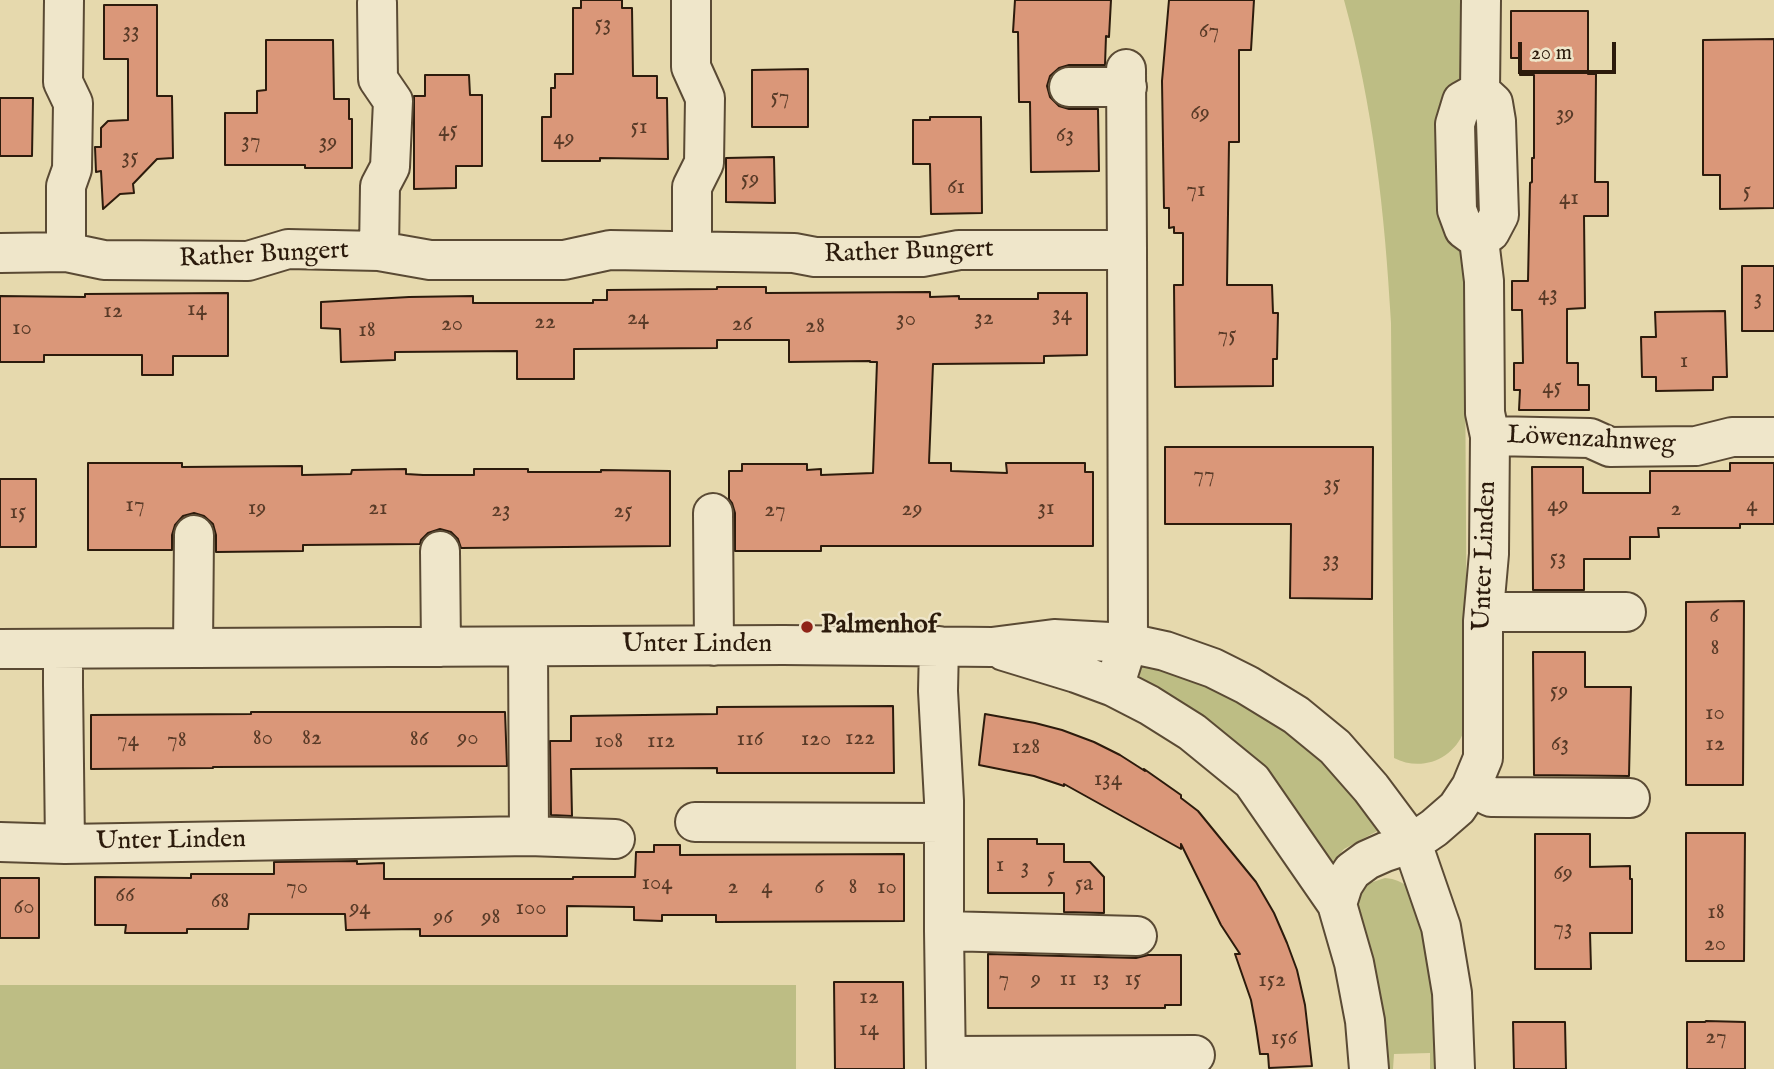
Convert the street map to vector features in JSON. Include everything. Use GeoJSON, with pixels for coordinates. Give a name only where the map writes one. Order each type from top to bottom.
{"type":"FeatureCollection","features":[{"type":"Feature","properties":{"kind":"street"},"geometry":{"type":"LineString","coordinates":[[64,0],[63,82],[73,103],[72,169],[66,186],[66,252]]}},
{"type":"Feature","properties":{"kind":"street"},"geometry":{"type":"LineString","coordinates":[[691,0],[691,67],[705,98],[704,163],[692,187],[692,251]]}},
{"type":"Feature","properties":{"kind":"street","name":"Unter Linden"},"geometry":{"type":"LineString","coordinates":[[1337,904],[1352,871],[1367,860],[1412,843],[1457,808],[1471,787],[1483,758],[1484,612],[1489,554],[1490,436],[1485,413],[1484,281],[1479,240],[1490,232],[1499,215],[1496,121],[1493,103],[1480,91],[1481,0]]}},
{"type":"Feature","properties":{"kind":"street","name":"Rather Bungert"},"geometry":{"type":"LineString","coordinates":[[377,4],[378,79],[393,101],[390,167],[380,186],[379,251]]}},
{"type":"Feature","properties":{"kind":"street"},"geometry":{"type":"LineString","coordinates":[[1069,87],[1127,78],[1128,643],[1114,687]]}},
{"type":"Feature","properties":{"kind":"street","name":"Rather Bungert"},"geometry":{"type":"LineString","coordinates":[[0,253],[66,252],[104,260],[248,261],[288,249],[379,251],[430,260],[564,260],[610,250],[793,253],[815,257],[922,257],[959,250],[1127,250]]}},
{"type":"Feature","properties":{"kind":"street","name":"Löwenzahnweg"},"geometry":{"type":"LineString","coordinates":[[1490,436],[1590,438],[1610,447],[1696,446],[1732,437],[1774,437]]}},
{"type":"Feature","properties":{"kind":"street"},"geometry":{"type":"LineString","coordinates":[[713,513],[713,646]]}},
{"type":"Feature","properties":{"kind":"street"},"geometry":{"type":"LineString","coordinates":[[193,648],[194,534]]}},
{"type":"Feature","properties":{"kind":"street"},"geometry":{"type":"LineString","coordinates":[[440,551],[441,647]]}},
{"type":"Feature","properties":{"kind":"street"},"geometry":{"type":"LineString","coordinates":[[1484,612],[1626,612]]}},
{"type":"Feature","properties":{"kind":"street","name":"Unter Linden"},"geometry":{"type":"LineString","coordinates":[[0,649],[992,647],[1054,639],[1128,643],[1165,651],[1213,668],[1247,684],[1296,715],[1335,747],[1371,788],[1412,843],[1441,927],[1452,993],[1455,1069]]}},
{"type":"Feature","properties":{"kind":"street"},"geometry":{"type":"LineString","coordinates":[[939,646],[938,691],[944,801],[946,1063],[1195,1055]]}},
{"type":"Feature","properties":{"kind":"street"},"geometry":{"type":"LineString","coordinates":[[527,647],[529,836]]}},
{"type":"Feature","properties":{"kind":"street","name":"Unter Linden"},"geometry":{"type":"LineString","coordinates":[[992,647],[1114,687],[1149,705],[1192,732],[1251,781],[1337,904],[1357,975],[1365,1021],[1369,1069]]}},
{"type":"Feature","properties":{"kind":"street","name":"Unter Linden"},"geometry":{"type":"LineString","coordinates":[[63,649],[65,844]]}},
{"type":"Feature","properties":{"kind":"street"},"geometry":{"type":"LineString","coordinates":[[1471,787],[1491,797],[1630,798]]}},
{"type":"Feature","properties":{"kind":"street"},"geometry":{"type":"LineString","coordinates":[[695,822],[944,824]]}},
{"type":"Feature","properties":{"kind":"street","name":"Unter Linden"},"geometry":{"type":"LineString","coordinates":[[0,842],[65,844],[529,836],[615,839]]}},
{"type":"Feature","properties":{"kind":"street"},"geometry":{"type":"LineString","coordinates":[[944,931],[1137,936]]}},
{"type":"Feature","properties":{"kind":"green space"},"geometry":{"type":"Polygon","coordinates":[[[1344,0],[1463,0],[1466,718],[1464,731],[1452,749],[1435,761],[1415,764],[1394,758],[1391,323],[1376,160],[1363,79],[1344,0]]]}},
{"type":"Feature","properties":{"kind":"green space"},"geometry":{"type":"Polygon","coordinates":[[[1143,666],[1177,667],[1305,738],[1381,829],[1344,849],[1329,866],[1144,687],[1139,671],[1143,666]]]}},
{"type":"Feature","properties":{"kind":"green space"},"geometry":{"type":"Polygon","coordinates":[[[1385,878],[1403,884],[1422,906],[1444,1069],[1430,1069],[1430,1053],[1394,1054],[1393,1069],[1379,1069],[1355,927],[1357,900],[1362,891],[1367,884],[1385,878]]]}},
{"type":"Feature","properties":{"kind":"green space"},"geometry":{"type":"Polygon","coordinates":[[[0,985],[796,985],[796,1069],[0,1069],[0,985]]]}},
{"type":"Feature","properties":{"kind":"building"},"geometry":{"type":"Polygon","coordinates":[[[581,0],[622,0],[622,8],[632,8],[633,76],[657,76],[657,98],[667,98],[668,159],[542,161],[542,117],[551,117],[551,88],[555,88],[555,74],[573,74],[573,8],[581,8],[581,0]]]}},
{"type":"Feature","properties":{"kind":"building"},"geometry":{"type":"Polygon","coordinates":[[[1015,0],[1111,0],[1105,65],[1069,65],[1059,68],[1050,76],[1047,86],[1050,97],[1059,106],[1069,109],[1098,109],[1099,171],[1031,172],[1030,102],[1019,102],[1018,32],[1013,32],[1015,0]]]}},
{"type":"Feature","properties":{"kind":"building"},"geometry":{"type":"Polygon","coordinates":[[[1169,0],[1254,0],[1251,50],[1239,50],[1239,142],[1229,142],[1227,285],[1272,285],[1273,313],[1278,313],[1277,359],[1273,359],[1273,386],[1175,387],[1174,285],[1183,285],[1183,233],[1174,233],[1174,227],[1169,228],[1169,208],[1164,208],[1162,81],[1169,0]]]}},
{"type":"Feature","properties":{"kind":"building"},"geometry":{"type":"Polygon","coordinates":[[[104,5],[157,5],[157,96],[172,96],[173,158],[157,159],[133,184],[134,193],[120,194],[103,209],[101,171],[96,172],[95,147],[101,147],[101,128],[108,121],[128,120],[128,59],[104,59],[104,5]]]}},
{"type":"Feature","properties":{"kind":"building"},"geometry":{"type":"Polygon","coordinates":[[[1511,11],[1588,11],[1588,74],[1596,74],[1595,182],[1608,182],[1608,216],[1584,216],[1585,308],[1567,309],[1567,363],[1578,363],[1578,385],[1589,385],[1589,410],[1519,410],[1520,390],[1514,390],[1514,363],[1523,363],[1522,310],[1512,310],[1512,281],[1528,281],[1530,183],[1534,158],[1534,75],[1520,75],[1520,58],[1511,58],[1511,11]]]}},
{"type":"Feature","properties":{"kind":"building"},"geometry":{"type":"Polygon","coordinates":[[[1774,39],[1774,208],[1720,209],[1720,175],[1703,175],[1703,40],[1774,39]]]}},
{"type":"Feature","properties":{"kind":"building"},"geometry":{"type":"Polygon","coordinates":[[[266,40],[333,40],[334,99],[349,99],[349,119],[352,119],[352,168],[225,165],[225,113],[257,113],[257,91],[266,90],[266,40]]]}},
{"type":"Feature","properties":{"kind":"building"},"geometry":{"type":"Polygon","coordinates":[[[808,69],[808,127],[752,127],[752,70],[808,69]]]}},
{"type":"Feature","properties":{"kind":"building"},"geometry":{"type":"Polygon","coordinates":[[[425,75],[469,75],[470,95],[482,95],[482,166],[456,166],[456,188],[414,189],[414,96],[425,96],[425,75]]]}},
{"type":"Feature","properties":{"kind":"building"},"geometry":{"type":"Polygon","coordinates":[[[0,98],[33,98],[32,156],[0,156],[0,98]]]}},
{"type":"Feature","properties":{"kind":"building"},"geometry":{"type":"Polygon","coordinates":[[[930,117],[981,117],[982,213],[931,214],[930,164],[913,164],[913,120],[930,120],[930,117]]]}},
{"type":"Feature","properties":{"kind":"building"},"geometry":{"type":"Polygon","coordinates":[[[774,157],[775,203],[726,202],[726,158],[774,157]]]}},
{"type":"Feature","properties":{"kind":"building"},"geometry":{"type":"Polygon","coordinates":[[[1742,266],[1774,266],[1774,331],[1742,331],[1742,266]]]}},
{"type":"Feature","properties":{"kind":"building"},"geometry":{"type":"Polygon","coordinates":[[[766,287],[766,293],[930,292],[930,297],[959,296],[959,299],[1038,299],[1038,293],[1087,293],[1087,355],[1044,356],[1044,363],[933,364],[929,463],[951,463],[951,471],[1007,473],[1006,463],[1085,463],[1085,472],[1093,472],[1093,546],[821,546],[821,551],[735,551],[735,513],[729,499],[729,471],[742,471],[742,464],[807,464],[807,470],[821,469],[821,475],[873,473],[877,362],[789,362],[789,340],[717,340],[717,348],[574,349],[574,379],[517,379],[517,351],[395,352],[395,360],[341,362],[340,329],[321,328],[321,302],[473,296],[473,303],[593,303],[593,300],[607,300],[607,290],[766,287]]]}},
{"type":"Feature","properties":{"kind":"building"},"geometry":{"type":"Polygon","coordinates":[[[228,293],[228,356],[173,356],[173,375],[142,375],[142,355],[44,355],[44,362],[0,362],[0,296],[85,297],[85,294],[228,293]]]}},
{"type":"Feature","properties":{"kind":"building"},"geometry":{"type":"Polygon","coordinates":[[[1725,311],[1727,377],[1713,377],[1713,390],[1656,391],[1656,377],[1642,377],[1641,337],[1656,337],[1655,312],[1725,311]]]}},
{"type":"Feature","properties":{"kind":"building"},"geometry":{"type":"Polygon","coordinates":[[[1165,447],[1373,447],[1372,599],[1290,598],[1291,524],[1165,524],[1165,447]]]}},
{"type":"Feature","properties":{"kind":"building"},"geometry":{"type":"Polygon","coordinates":[[[88,463],[182,463],[182,467],[302,466],[302,475],[351,474],[352,470],[406,469],[406,474],[423,475],[474,475],[474,469],[528,469],[528,472],[670,471],[670,546],[461,548],[458,539],[451,532],[440,529],[428,533],[420,544],[303,545],[303,551],[216,552],[213,524],[204,516],[194,513],[183,516],[175,525],[172,550],[88,550],[88,463]]]}},
{"type":"Feature","properties":{"kind":"building"},"geometry":{"type":"Polygon","coordinates":[[[1730,463],[1774,463],[1774,524],[1740,524],[1740,528],[1658,528],[1659,537],[1630,537],[1630,559],[1584,559],[1584,590],[1533,590],[1532,467],[1583,467],[1583,493],[1650,493],[1650,471],[1730,471],[1730,463]]]}},
{"type":"Feature","properties":{"kind":"building"},"geometry":{"type":"Polygon","coordinates":[[[0,479],[36,479],[36,547],[0,547],[0,479]]]}},
{"type":"Feature","properties":{"kind":"building"},"geometry":{"type":"Polygon","coordinates":[[[1744,601],[1743,785],[1686,785],[1686,602],[1744,601]]]}},
{"type":"Feature","properties":{"kind":"building"},"geometry":{"type":"Polygon","coordinates":[[[1533,652],[1585,652],[1585,687],[1631,687],[1629,776],[1534,775],[1533,652]]]}},
{"type":"Feature","properties":{"kind":"building"},"geometry":{"type":"Polygon","coordinates":[[[893,706],[894,773],[717,773],[717,768],[571,769],[572,816],[551,815],[550,741],[571,741],[571,716],[717,714],[717,707],[893,706]]]}},
{"type":"Feature","properties":{"kind":"building"},"geometry":{"type":"Polygon","coordinates":[[[505,712],[507,766],[91,769],[91,715],[505,712]]]}},
{"type":"Feature","properties":{"kind":"building"},"geometry":{"type":"Polygon","coordinates":[[[985,714],[1035,723],[1094,742],[1145,771],[1144,769],[1181,795],[1181,798],[1198,811],[1256,882],[1274,913],[1297,970],[1305,1005],[1312,1066],[1269,1068],[1268,1054],[1260,1054],[1251,1000],[1235,954],[1240,954],[1221,925],[1181,844],[1181,849],[1064,784],[979,765],[985,714]]]}},
{"type":"Feature","properties":{"kind":"building"},"geometry":{"type":"Polygon","coordinates":[[[1686,833],[1745,833],[1744,961],[1686,961],[1686,833]]]}},
{"type":"Feature","properties":{"kind":"building"},"geometry":{"type":"Polygon","coordinates":[[[1535,834],[1590,834],[1590,867],[1630,866],[1632,933],[1590,933],[1591,969],[1535,969],[1535,834]]]}},
{"type":"Feature","properties":{"kind":"building"},"geometry":{"type":"Polygon","coordinates":[[[988,839],[1037,839],[1037,844],[1064,844],[1064,862],[1090,862],[1104,877],[1104,913],[1064,912],[1064,893],[988,893],[988,839]]]}},
{"type":"Feature","properties":{"kind":"building"},"geometry":{"type":"Polygon","coordinates":[[[654,845],[680,845],[680,855],[904,854],[904,921],[716,922],[716,915],[662,915],[662,921],[634,920],[634,907],[567,906],[567,936],[420,936],[420,929],[346,930],[345,914],[249,914],[248,929],[187,929],[187,933],[125,933],[126,925],[95,925],[95,877],[191,878],[191,874],[274,874],[274,862],[357,861],[357,864],[384,863],[384,879],[635,877],[636,852],[654,852],[654,845]]]}},
{"type":"Feature","properties":{"kind":"building"},"geometry":{"type":"Polygon","coordinates":[[[0,878],[39,878],[39,938],[0,938],[0,878]]]}},
{"type":"Feature","properties":{"kind":"building"},"geometry":{"type":"Polygon","coordinates":[[[988,954],[1136,958],[1148,955],[1181,955],[1181,1005],[1165,1005],[1165,1008],[988,1008],[988,954]]]}},
{"type":"Feature","properties":{"kind":"building"},"geometry":{"type":"Polygon","coordinates":[[[834,982],[903,982],[904,1069],[835,1069],[834,982]]]}},
{"type":"Feature","properties":{"kind":"building"},"geometry":{"type":"Polygon","coordinates":[[[1513,1022],[1565,1022],[1566,1069],[1514,1069],[1513,1022]]]}},
{"type":"Feature","properties":{"kind":"building"},"geometry":{"type":"Polygon","coordinates":[[[1687,1022],[1745,1022],[1745,1069],[1687,1069],[1687,1022]]]}},
{"type":"Feature","properties":{"kind":"place","name":"Palmenhof"},"geometry":{"type":"Point","coordinates":[807,627]}}]}
